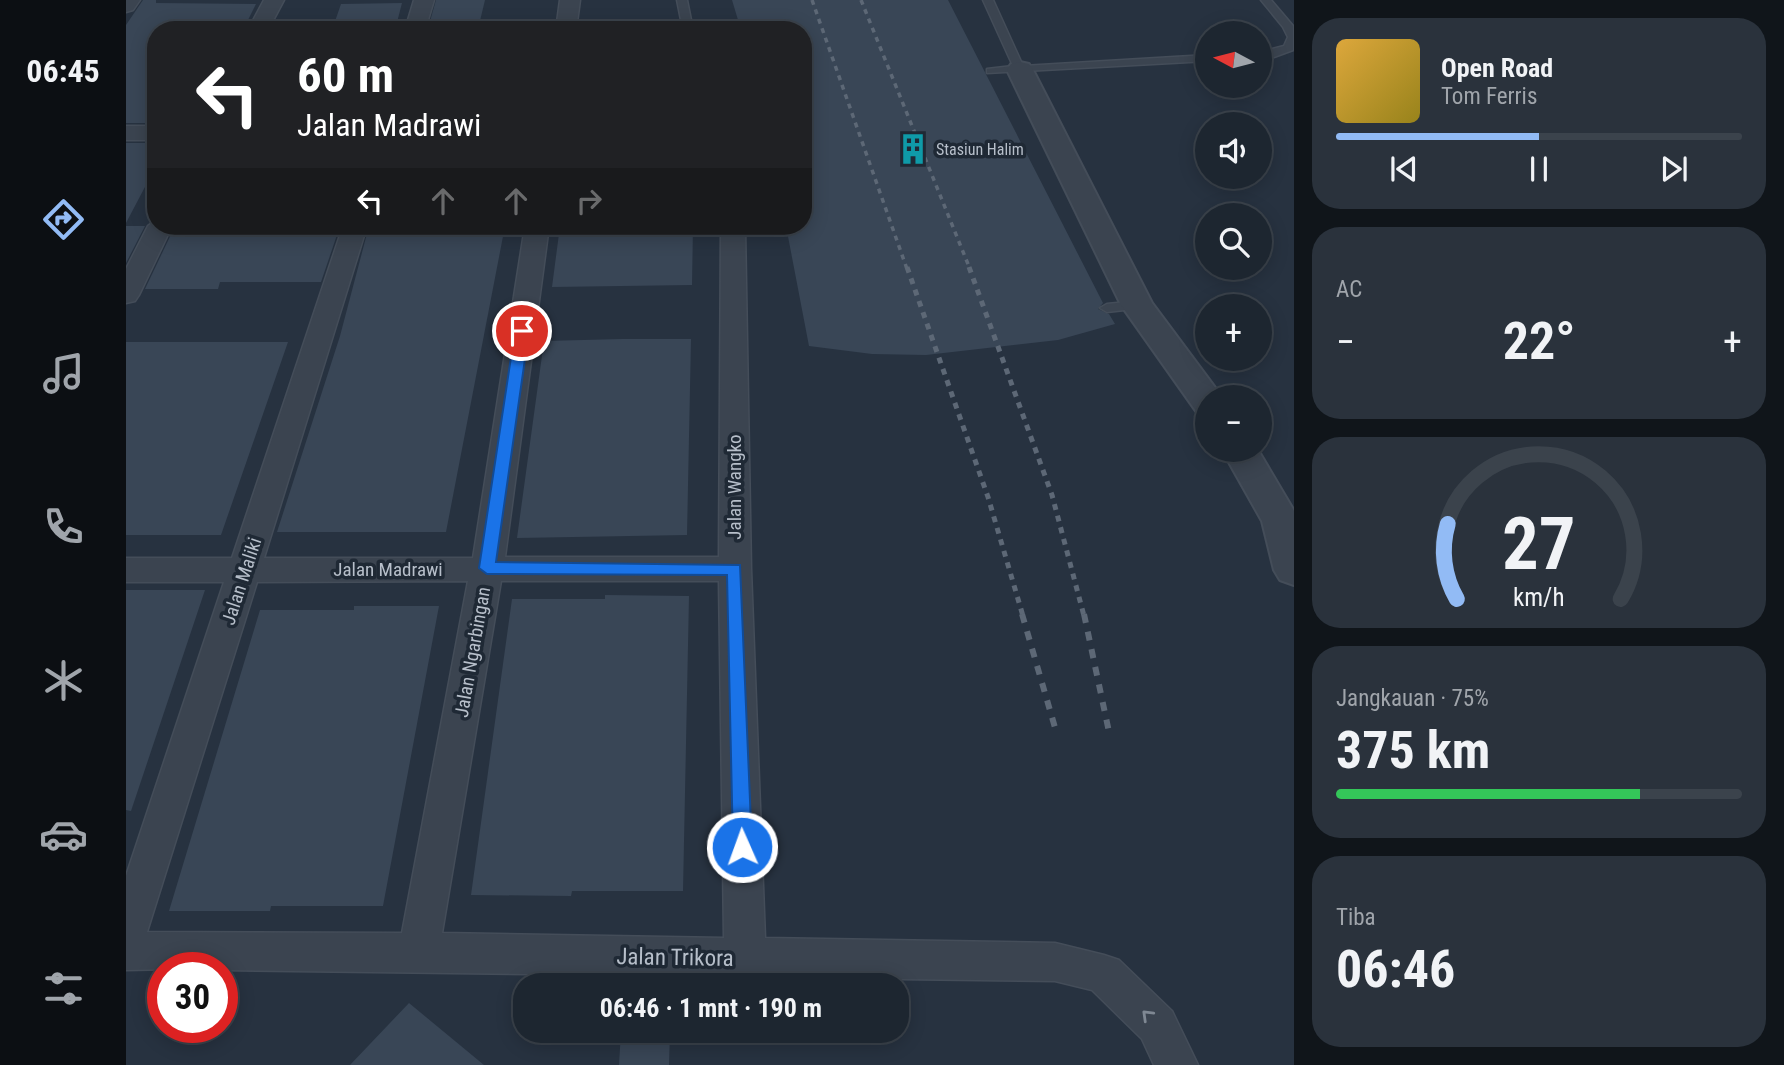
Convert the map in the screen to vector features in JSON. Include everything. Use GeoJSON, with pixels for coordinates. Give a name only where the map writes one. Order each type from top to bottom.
{"type":"FeatureCollection","features":[{"type":"Feature","properties":{"kind":"street"},"geometry":{"type":"LineString","coordinates":[[126,6],[130,0]]}},
{"type":"Feature","properties":{"kind":"street"},"geometry":{"type":"LineString","coordinates":[[263,21],[274,0]]}},
{"type":"Feature","properties":{"kind":"street"},"geometry":{"type":"LineString","coordinates":[[418,21],[424,0]]}},
{"type":"Feature","properties":{"kind":"street"},"geometry":{"type":"LineString","coordinates":[[567,21],[570,0]]}},
{"type":"Feature","properties":{"kind":"street"},"geometry":{"type":"LineString","coordinates":[[1006,71],[1122,307],[1195,388]]}},
{"type":"Feature","properties":{"kind":"street"},"geometry":{"type":"LineString","coordinates":[[126,133],[147,133]]}},
{"type":"Feature","properties":{"kind":"street"},"geometry":{"type":"LineString","coordinates":[[126,295],[156,235]]}},
{"type":"Feature","properties":{"kind":"street","name":"Jalan Maliki"},"geometry":{"type":"LineString","coordinates":[[126,936],[352,235]]}},
{"type":"Feature","properties":{"kind":"street","name":"Jalan Ngarbingan"},"geometry":{"type":"LineString","coordinates":[[419,951],[487,568],[536,235]]}},
{"type":"Feature","properties":{"kind":"street","name":"Jalan Wangko"},"geometry":{"type":"LineString","coordinates":[[733,235],[735,569],[745,958]]}},
{"type":"Feature","properties":{"kind":"street"},"geometry":{"type":"LineString","coordinates":[[1122,307],[1187,341],[1218,385]]}},
{"type":"Feature","properties":{"kind":"street"},"geometry":{"type":"LineString","coordinates":[[1247,462],[1281,521],[1294,568]]}},
{"type":"Feature","properties":{"kind":"street"},"geometry":{"type":"LineString","coordinates":[[1271,462],[1294,499]]}},
{"type":"Feature","properties":{"kind":"street","name":"Jalan Madrawi"},"geometry":{"type":"LineString","coordinates":[[126,570],[735,569]]}},
{"type":"Feature","properties":{"kind":"street","name":"Jalan Trikora"},"geometry":{"type":"LineString","coordinates":[[126,951],[419,951],[1055,962],[1104,974],[1157,1025],[1176,1065]]}},
{"type":"Feature","properties":{"kind":"lane"},"geometry":{"type":"LineString","coordinates":[[682,0],[686,21]]}},
{"type":"Feature","properties":{"kind":"lane"},"geometry":{"type":"LineString","coordinates":[[988,0],[1006,71],[1195,59]]}},
{"type":"Feature","properties":{"kind":"lane"},"geometry":{"type":"LineString","coordinates":[[1266,0],[1288,26],[1293,37],[1289,48],[1272,54]]}},
{"type":"Feature","properties":{"kind":"building"},"geometry":{"type":"Polygon","coordinates":[[[143,0],[156,0],[156,3],[256,4],[248,21],[147,21],[147,123],[126,123],[126,25],[143,0]]]}},
{"type":"Feature","properties":{"kind":"building"},"geometry":{"type":"Polygon","coordinates":[[[436,0],[485,0],[480,21],[430,21],[436,0]]]}},
{"type":"Feature","properties":{"kind":"building","name":"Stasiun Halim"},"geometry":{"type":"Polygon","coordinates":[[[732,0],[948,0],[1103,303],[1098,309],[1109,314],[1115,324],[1058,340],[926,355],[872,354],[809,346],[788,235],[812,235],[812,21],[738,21],[732,0]]]}},
{"type":"Feature","properties":{"kind":"building"},"geometry":{"type":"Polygon","coordinates":[[[402,3],[397,21],[335,21],[341,4],[402,3]]]}},
{"type":"Feature","properties":{"kind":"building"},"geometry":{"type":"Polygon","coordinates":[[[126,143],[147,143],[147,183],[126,223],[126,143]]]}},
{"type":"Feature","properties":{"kind":"building"},"geometry":{"type":"Polygon","coordinates":[[[126,226],[145,226],[126,263],[126,226]]]}},
{"type":"Feature","properties":{"kind":"building"},"geometry":{"type":"Polygon","coordinates":[[[171,235],[337,235],[321,282],[220,282],[218,289],[145,289],[171,235]]]}},
{"type":"Feature","properties":{"kind":"building"},"geometry":{"type":"Polygon","coordinates":[[[367,235],[503,235],[446,532],[277,532],[340,336],[367,235]]]}},
{"type":"Feature","properties":{"kind":"building"},"geometry":{"type":"Polygon","coordinates":[[[559,235],[693,235],[692,285],[552,287],[559,235]]]}},
{"type":"Feature","properties":{"kind":"building"},"geometry":{"type":"Polygon","coordinates":[[[691,339],[687,535],[517,538],[544,341],[691,339]]]}},
{"type":"Feature","properties":{"kind":"building"},"geometry":{"type":"Polygon","coordinates":[[[126,342],[288,342],[221,535],[126,535],[126,342]]]}},
{"type":"Feature","properties":{"kind":"building"},"geometry":{"type":"Polygon","coordinates":[[[126,590],[205,590],[131,811],[126,810],[126,590]]]}},
{"type":"Feature","properties":{"kind":"building"},"geometry":{"type":"Polygon","coordinates":[[[605,595],[689,596],[683,891],[572,891],[571,896],[471,895],[512,599],[605,599],[605,595]]]}},
{"type":"Feature","properties":{"kind":"building"},"geometry":{"type":"Polygon","coordinates":[[[354,606],[439,606],[383,906],[271,906],[270,911],[169,911],[260,610],[354,610],[354,606]]]}},
{"type":"Feature","properties":{"kind":"building"},"geometry":{"type":"Polygon","coordinates":[[[409,1003],[484,1065],[350,1065],[409,1003]]]}},
{"type":"Feature","properties":{"kind":"building"},"geometry":{"type":"Polygon","coordinates":[[[620,1043],[670,1043],[669,1065],[619,1065],[620,1043]]]}},
{"type":"Feature","properties":{"kind":"railway"},"geometry":{"type":"LineString","coordinates":[[812,0],[907,269]]}},
{"type":"Feature","properties":{"kind":"railway"},"geometry":{"type":"LineString","coordinates":[[861,0],[970,269]]}},
{"type":"Feature","properties":{"kind":"railway"},"geometry":{"type":"LineString","coordinates":[[907,267],[988,497],[1023,616]]}},
{"type":"Feature","properties":{"kind":"railway"},"geometry":{"type":"LineString","coordinates":[[969,267],[1052,495],[1084,616]]}},
{"type":"Feature","properties":{"kind":"railway"},"geometry":{"type":"LineString","coordinates":[[1022,614],[1056,731]]}},
{"type":"Feature","properties":{"kind":"railway"},"geometry":{"type":"LineString","coordinates":[[1084,614],[1109,732]]}},
{"type":"Feature","properties":{"kind":"place","name":"Stasiun Halim"},"geometry":{"type":"Point","coordinates":[913,149]}},
{"type":"Feature","properties":{"kind":"route"},"geometry":{"type":"LineString","coordinates":[[522,331],[487,568],[735,569],[742,847]]}}]}
